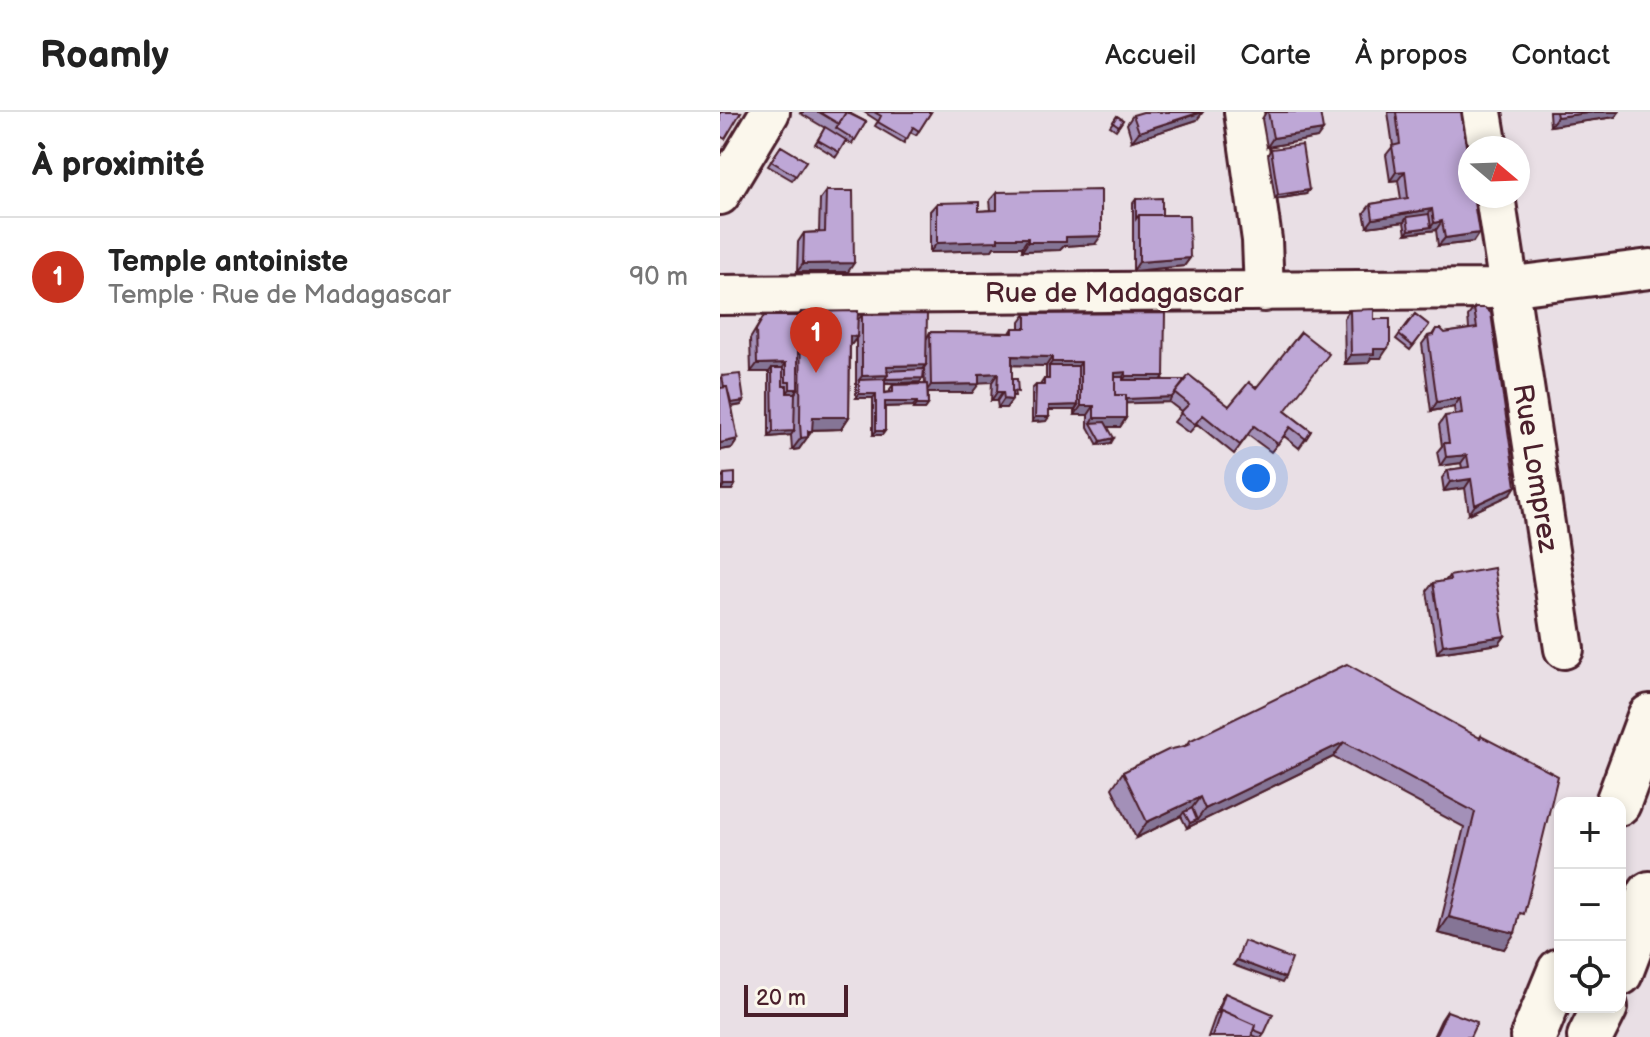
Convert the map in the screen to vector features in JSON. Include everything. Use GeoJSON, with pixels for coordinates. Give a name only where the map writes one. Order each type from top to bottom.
{"type":"FeatureCollection","features":[{"type":"Feature","properties":{"kind":"main road"},"geometry":{"type":"LineString","coordinates":[[1620,797],[1650,717]]}},
{"type":"Feature","properties":{"kind":"main road"},"geometry":{"type":"LineString","coordinates":[[1626,957],[1650,894]]}},
{"type":"Feature","properties":{"kind":"street"},"geometry":{"type":"LineString","coordinates":[[720,195],[770,112]]}},
{"type":"Feature","properties":{"kind":"street"},"geometry":{"type":"LineString","coordinates":[[1244,112],[1262,240],[1264,292]]}},
{"type":"Feature","properties":{"kind":"street"},"geometry":{"type":"LineString","coordinates":[[1482,112],[1486,136]]}},
{"type":"Feature","properties":{"kind":"street","name":"Rue Lomprez"},"geometry":{"type":"LineString","coordinates":[[1497,208],[1564,649]]}},
{"type":"Feature","properties":{"kind":"street"},"geometry":{"type":"LineString","coordinates":[[1507,287],[1650,269]]}},
{"type":"Feature","properties":{"kind":"street","name":"Rue de Madagascar"},"geometry":{"type":"LineString","coordinates":[[720,295],[1264,292],[1507,287]]}},
{"type":"Feature","properties":{"kind":"building"},"geometry":{"type":"Polygon","coordinates":[[[720,112],[741,112],[725,139],[720,136],[720,112]]]}},
{"type":"Feature","properties":{"kind":"building"},"geometry":{"type":"Polygon","coordinates":[[[819,112],[846,112],[839,124],[819,112]]]}},
{"type":"Feature","properties":{"kind":"building"},"geometry":{"type":"Polygon","coordinates":[[[846,112],[866,122],[855,140],[836,128],[846,112]]]}},
{"type":"Feature","properties":{"kind":"building"},"geometry":{"type":"Polygon","coordinates":[[[874,112],[931,112],[919,131],[913,127],[907,139],[878,122],[881,116],[874,112]]]}},
{"type":"Feature","properties":{"kind":"building"},"geometry":{"type":"Polygon","coordinates":[[[1143,112],[1201,112],[1139,132],[1133,115],[1143,112]]]}},
{"type":"Feature","properties":{"kind":"building"},"geometry":{"type":"Polygon","coordinates":[[[1268,112],[1320,112],[1323,130],[1273,138],[1268,112]]]}},
{"type":"Feature","properties":{"kind":"building"},"geometry":{"type":"Polygon","coordinates":[[[1396,112],[1461,112],[1465,136],[1458,136],[1458,208],[1475,208],[1479,233],[1445,238],[1442,221],[1434,223],[1432,209],[1373,219],[1371,204],[1408,198],[1405,171],[1396,172],[1392,146],[1400,144],[1396,112]]]}},
{"type":"Feature","properties":{"kind":"building"},"geometry":{"type":"Polygon","coordinates":[[[1556,112],[1595,112],[1557,117],[1556,112]]]}},
{"type":"Feature","properties":{"kind":"building"},"geometry":{"type":"Polygon","coordinates":[[[1117,116],[1123,120],[1119,126],[1113,122],[1117,116]]]}},
{"type":"Feature","properties":{"kind":"building"},"geometry":{"type":"Polygon","coordinates":[[[825,127],[846,140],[839,152],[818,140],[825,127]]]}},
{"type":"Feature","properties":{"kind":"building"},"geometry":{"type":"Polygon","coordinates":[[[1302,145],[1309,190],[1278,195],[1271,149],[1302,145]]]}},
{"type":"Feature","properties":{"kind":"building"},"geometry":{"type":"Polygon","coordinates":[[[781,146],[806,161],[796,176],[771,161],[781,146]]]}},
{"type":"Feature","properties":{"kind":"building"},"geometry":{"type":"Polygon","coordinates":[[[1101,190],[1101,236],[1066,237],[1066,242],[998,238],[998,241],[937,243],[937,203],[979,202],[979,211],[997,210],[997,192],[1101,190]]]}},
{"type":"Feature","properties":{"kind":"building"},"geometry":{"type":"Polygon","coordinates":[[[826,191],[853,191],[854,263],[803,264],[804,233],[825,232],[826,191]]]}},
{"type":"Feature","properties":{"kind":"building"},"geometry":{"type":"Polygon","coordinates":[[[1162,198],[1162,215],[1139,215],[1136,219],[1136,199],[1162,198]]]}},
{"type":"Feature","properties":{"kind":"building"},"geometry":{"type":"Polygon","coordinates":[[[1429,214],[1431,227],[1409,230],[1407,217],[1429,214]]]}},
{"type":"Feature","properties":{"kind":"building"},"geometry":{"type":"Polygon","coordinates":[[[1139,215],[1189,215],[1190,258],[1139,262],[1139,215]]]}},
{"type":"Feature","properties":{"kind":"building"},"geometry":{"type":"Polygon","coordinates":[[[1474,308],[1485,308],[1491,313],[1516,486],[1475,505],[1471,479],[1450,482],[1448,470],[1469,467],[1467,455],[1446,457],[1444,443],[1449,443],[1445,416],[1462,414],[1460,398],[1437,402],[1428,336],[1433,335],[1436,329],[1445,333],[1477,328],[1474,308]]]}},
{"type":"Feature","properties":{"kind":"building"},"geometry":{"type":"Polygon","coordinates":[[[1374,309],[1374,319],[1390,319],[1390,345],[1387,349],[1374,349],[1374,354],[1351,355],[1350,310],[1374,309]]]}},
{"type":"Feature","properties":{"kind":"building"},"geometry":{"type":"Polygon","coordinates":[[[858,311],[857,337],[850,336],[849,417],[813,417],[812,431],[808,431],[808,437],[801,438],[801,312],[858,311]]]}},
{"type":"Feature","properties":{"kind":"building"},"geometry":{"type":"Polygon","coordinates":[[[1165,313],[1164,376],[1115,373],[1115,395],[1126,395],[1126,418],[1094,418],[1094,406],[1081,406],[1081,362],[1052,362],[1052,357],[1012,356],[1012,400],[1004,399],[1003,392],[997,392],[998,373],[979,374],[979,384],[931,385],[930,332],[1013,333],[1013,328],[1026,328],[1026,314],[1165,313]]]}},
{"type":"Feature","properties":{"kind":"building"},"geometry":{"type":"Polygon","coordinates":[[[927,314],[926,365],[887,366],[888,375],[862,376],[862,315],[927,314]]]}},
{"type":"Feature","properties":{"kind":"building"},"geometry":{"type":"Polygon","coordinates":[[[1415,314],[1429,325],[1413,346],[1399,335],[1415,314]]]}},
{"type":"Feature","properties":{"kind":"building"},"geometry":{"type":"Polygon","coordinates":[[[764,316],[798,316],[798,389],[790,389],[790,382],[786,382],[786,363],[757,364],[756,330],[764,316]]]}},
{"type":"Feature","properties":{"kind":"building"},"geometry":{"type":"Polygon","coordinates":[[[1301,332],[1329,354],[1285,411],[1311,431],[1306,439],[1290,427],[1278,444],[1254,426],[1240,445],[1203,415],[1195,424],[1180,413],[1189,404],[1175,393],[1189,375],[1229,406],[1249,382],[1256,388],[1301,332]]]}},
{"type":"Feature","properties":{"kind":"building"},"geometry":{"type":"Polygon","coordinates":[[[1049,366],[1078,366],[1078,405],[1049,406],[1049,417],[1035,417],[1036,385],[1044,385],[1044,379],[1049,379],[1049,366]]]}},
{"type":"Feature","properties":{"kind":"building"},"geometry":{"type":"Polygon","coordinates":[[[772,368],[783,368],[783,386],[787,386],[787,393],[795,393],[794,431],[773,432],[772,368]]]}},
{"type":"Feature","properties":{"kind":"building"},"geometry":{"type":"Polygon","coordinates":[[[924,369],[923,378],[885,379],[887,371],[924,369]]]}},
{"type":"Feature","properties":{"kind":"building"},"geometry":{"type":"Polygon","coordinates":[[[740,374],[744,401],[731,403],[722,376],[740,374]]]}},
{"type":"Feature","properties":{"kind":"building"},"geometry":{"type":"Polygon","coordinates":[[[1115,377],[1123,377],[1123,380],[1186,380],[1172,397],[1126,399],[1126,395],[1115,395],[1115,377]]]}},
{"type":"Feature","properties":{"kind":"building"},"geometry":{"type":"Polygon","coordinates":[[[885,379],[885,393],[893,392],[893,385],[927,384],[928,405],[885,402],[885,431],[876,431],[876,394],[859,394],[859,380],[885,379]]]}},
{"type":"Feature","properties":{"kind":"building"},"geometry":{"type":"Polygon","coordinates":[[[1012,379],[1017,379],[1018,392],[1012,391],[1012,379]]]}},
{"type":"Feature","properties":{"kind":"building"},"geometry":{"type":"Polygon","coordinates":[[[727,387],[738,439],[720,443],[720,388],[727,387]]]}},
{"type":"Feature","properties":{"kind":"building"},"geometry":{"type":"Polygon","coordinates":[[[1105,422],[1114,438],[1101,441],[1091,423],[1105,422]]]}},
{"type":"Feature","properties":{"kind":"building"},"geometry":{"type":"Polygon","coordinates":[[[735,473],[735,485],[724,485],[724,474],[735,473]]]}},
{"type":"Feature","properties":{"kind":"building"},"geometry":{"type":"Polygon","coordinates":[[[1494,568],[1505,636],[1443,645],[1433,583],[1450,580],[1449,576],[1494,568]]]}},
{"type":"Feature","properties":{"kind":"building"},"geometry":{"type":"Polygon","coordinates":[[[1347,664],[1480,738],[1558,776],[1524,914],[1520,913],[1515,933],[1449,917],[1475,812],[1344,742],[1205,809],[1200,797],[1147,822],[1123,772],[1168,750],[1190,744],[1189,741],[1347,664]]]}},
{"type":"Feature","properties":{"kind":"building"},"geometry":{"type":"Polygon","coordinates":[[[1192,808],[1197,820],[1190,823],[1184,812],[1192,808]]]}},
{"type":"Feature","properties":{"kind":"building"},"geometry":{"type":"Polygon","coordinates":[[[1244,941],[1292,959],[1285,978],[1237,960],[1244,941]]]}},
{"type":"Feature","properties":{"kind":"building"},"geometry":{"type":"Polygon","coordinates":[[[1225,993],[1273,1014],[1264,1034],[1254,1030],[1255,1025],[1221,1010],[1218,1014],[1225,993]]]}},
{"type":"Feature","properties":{"kind":"building"},"geometry":{"type":"Polygon","coordinates":[[[1221,1010],[1255,1025],[1251,1037],[1212,1037],[1221,1010]]]}},
{"type":"Feature","properties":{"kind":"building"},"geometry":{"type":"Polygon","coordinates":[[[1447,1011],[1477,1022],[1470,1037],[1435,1037],[1447,1011]]]}},
{"type":"Feature","properties":{"kind":"place","name":"Temple antoiniste"},"geometry":{"type":"Point","coordinates":[816,373]}}]}
